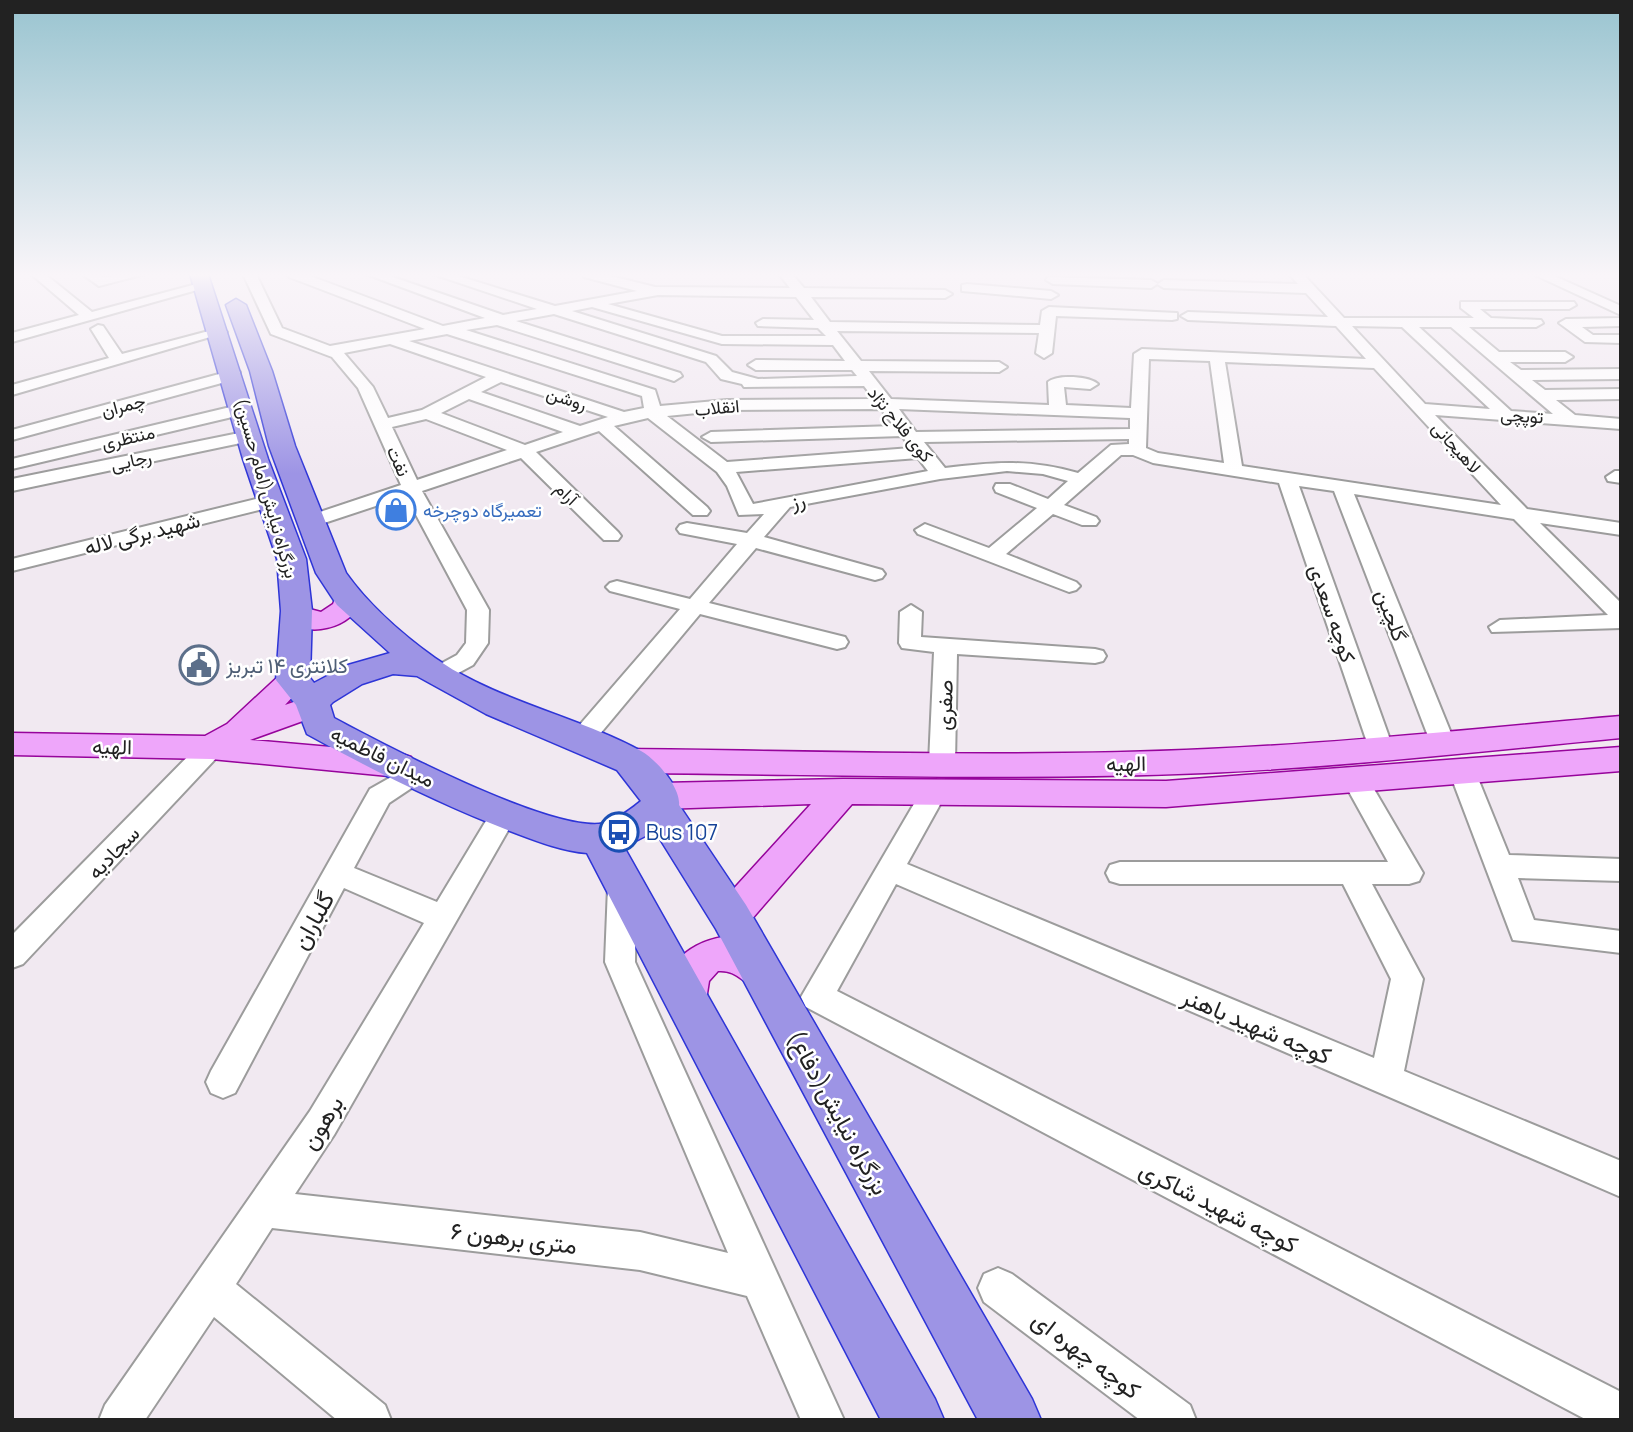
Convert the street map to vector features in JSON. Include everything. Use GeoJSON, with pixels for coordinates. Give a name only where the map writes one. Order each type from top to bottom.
{"type":"FeatureCollection","features":[{"type":"Feature","properties":{"kind":"highway","name":"بزرگراه نیایش(امام حسین)"},"geometry":{"type":"LineString","coordinates":[[223,341],[249,436],[287,543],[295,578],[306,696]]}},
{"type":"Feature","properties":{"kind":"highway","name":"بزرگراه نیایش(امام حسین)"},"geometry":{"type":"LineString","coordinates":[[249,341],[282,446],[331,573],[348,598],[431,670]]}},
{"type":"Feature","properties":{"kind":"highway","name":"میدان فاطمیه"},"geometry":{"type":"LineString","coordinates":[[599,839],[575,839],[505,813],[408,769],[319,725],[306,696],[361,670],[393,663],[431,670],[498,706],[630,761],[661,801]]}},
{"type":"Feature","properties":{"kind":"highway"},"geometry":{"type":"LineString","coordinates":[[661,801],[599,839],[914,1420]]}},
{"type":"Feature","properties":{"kind":"highway","name":"بزرگراه نیایش(دفاع)"},"geometry":{"type":"LineString","coordinates":[[661,801],[731,917],[1011,1420]]}},
{"type":"Feature","properties":{"kind":"main road"},"geometry":{"type":"LineString","coordinates":[[298,615],[310,622],[324,621],[346,607],[348,598]]}},
{"type":"Feature","properties":{"kind":"main road","name":"الهیه"},"geometry":{"type":"LineString","coordinates":[[223,741],[306,696]]}},
{"type":"Feature","properties":{"kind":"main road","name":"الهیه"},"geometry":{"type":"LineString","coordinates":[[661,801],[843,791],[938,778],[1380,748],[1621,727]]}},
{"type":"Feature","properties":{"kind":"main road","name":"الهیه"},"geometry":{"type":"LineString","coordinates":[[12,744],[223,741],[408,769]]}},
{"type":"Feature","properties":{"kind":"main road","name":"الهیه"},"geometry":{"type":"LineString","coordinates":[[630,761],[1166,794],[1621,759]]}},
{"type":"Feature","properties":{"kind":"main road"},"geometry":{"type":"LineString","coordinates":[[731,917],[843,791]]}},
{"type":"Feature","properties":{"kind":"main road"},"geometry":{"type":"LineString","coordinates":[[686,1000],[685,982],[694,966],[710,956],[730,953],[748,958],[760,972]]}},
{"type":"Feature","properties":{"kind":"street"},"geometry":{"type":"LineString","coordinates":[[106,341],[119,360]]}},
{"type":"Feature","properties":{"kind":"street"},"geometry":{"type":"LineString","coordinates":[[13,388],[188,341]]}},
{"type":"Feature","properties":{"kind":"street","name":"نفت"},"geometry":{"type":"LineString","coordinates":[[302,341],[337,354],[365,387],[412,487],[478,610],[477,643],[465,660],[431,670]]}},
{"type":"Feature","properties":{"kind":"street"},"geometry":{"type":"LineString","coordinates":[[329,351],[385,341]]}},
{"type":"Feature","properties":{"kind":"street","name":"روشن"},"geometry":{"type":"LineString","coordinates":[[393,341],[624,417]]}},
{"type":"Feature","properties":{"kind":"street"},"geometry":{"type":"LineString","coordinates":[[482,341],[649,393],[654,414],[723,468],[736,485],[746,511],[769,507]]}},
{"type":"Feature","properties":{"kind":"street"},"geometry":{"type":"LineString","coordinates":[[564,341],[674,376]]}},
{"type":"Feature","properties":{"kind":"street"},"geometry":{"type":"LineString","coordinates":[[652,341],[711,359],[727,376],[754,370],[852,363],[999,367]]}},
{"type":"Feature","properties":{"kind":"street"},"geometry":{"type":"LineString","coordinates":[[815,341],[835,341]]}},
{"type":"Feature","properties":{"kind":"street","name":"کوی فلاح نژاد"},"geometry":{"type":"LineString","coordinates":[[835,341],[940,474]]}},
{"type":"Feature","properties":{"kind":"street"},"geometry":{"type":"LineString","coordinates":[[1044,353],[1046,341]]}},
{"type":"Feature","properties":{"kind":"street","name":"لاهیجانی"},"geometry":{"type":"LineString","coordinates":[[1360,341],[1621,619]]}},
{"type":"Feature","properties":{"kind":"street"},"geometry":{"type":"LineString","coordinates":[[1425,341],[1505,414]]}},
{"type":"Feature","properties":{"kind":"street"},"geometry":{"type":"LineString","coordinates":[[1477,341],[1569,419]]}},
{"type":"Feature","properties":{"kind":"street"},"geometry":{"type":"LineString","coordinates":[[1137,442],[1142,354],[1382,364]]}},
{"type":"Feature","properties":{"kind":"street"},"geometry":{"type":"LineString","coordinates":[[1496,357],[1565,357]]}},
{"type":"Feature","properties":{"kind":"street"},"geometry":{"type":"LineString","coordinates":[[1217,359],[1234,470]]}},
{"type":"Feature","properties":{"kind":"street"},"geometry":{"type":"LineString","coordinates":[[754,370],[866,381]]}},
{"type":"Feature","properties":{"kind":"street"},"geometry":{"type":"LineString","coordinates":[[734,437],[754,370]]}},
{"type":"Feature","properties":{"kind":"street"},"geometry":{"type":"LineString","coordinates":[[1517,375],[1621,374]]}},
{"type":"Feature","properties":{"kind":"street","name":"چمران"},"geometry":{"type":"LineString","coordinates":[[12,435],[234,375]]}},
{"type":"Feature","properties":{"kind":"street"},"geometry":{"type":"LineString","coordinates":[[382,424],[427,414],[500,376]]}},
{"type":"Feature","properties":{"kind":"street"},"geometry":{"type":"LineString","coordinates":[[1058,410],[1056,382],[1090,384]]}},
{"type":"Feature","properties":{"kind":"street"},"geometry":{"type":"LineString","coordinates":[[468,393],[579,432]]}},
{"type":"Feature","properties":{"kind":"street"},"geometry":{"type":"LineString","coordinates":[[1540,394],[1621,394]]}},
{"type":"Feature","properties":{"kind":"street","name":"انقلاب"},"geometry":{"type":"LineString","coordinates":[[313,521],[624,417],[744,405],[885,404],[1139,413]]}},
{"type":"Feature","properties":{"kind":"street","name":"منتظری"},"geometry":{"type":"LineString","coordinates":[[12,464],[243,409]]}},
{"type":"Feature","properties":{"kind":"street","name":"توپچی"},"geometry":{"type":"LineString","coordinates":[[1422,409],[1621,424]]}},
{"type":"Feature","properties":{"kind":"street"},"geometry":{"type":"LineString","coordinates":[[427,414],[523,450]]}},
{"type":"Feature","properties":{"kind":"street"},"geometry":{"type":"LineString","coordinates":[[601,425],[700,511]]}},
{"type":"Feature","properties":{"kind":"street"},"geometry":{"type":"LineString","coordinates":[[711,437],[909,434],[1137,442],[1153,458],[1621,528]]}},
{"type":"Feature","properties":{"kind":"street","name":"رجایی"},"geometry":{"type":"LineString","coordinates":[[12,485],[249,436]]}},
{"type":"Feature","properties":{"kind":"street"},"geometry":{"type":"LineString","coordinates":[[992,556],[1117,449],[1137,442]]}},
{"type":"Feature","properties":{"kind":"street","name":"آرام"},"geometry":{"type":"LineString","coordinates":[[523,450],[611,536]]}},
{"type":"Feature","properties":{"kind":"street"},"geometry":{"type":"LineString","coordinates":[[723,468],[923,452]]}},
{"type":"Feature","properties":{"kind":"street","name":"رز"},"geometry":{"type":"LineString","coordinates":[[580,741],[784,502],[940,474],[1007,466],[1044,469],[1080,479]]}},
{"type":"Feature","properties":{"kind":"street","name":"کوچه سعدی"},"geometry":{"type":"LineString","coordinates":[[1287,478],[1380,748]]}},
{"type":"Feature","properties":{"kind":"street","name":"گلچین"},"geometry":{"type":"LineString","coordinates":[[1342,487],[1442,743]]}},
{"type":"Feature","properties":{"kind":"street"},"geometry":{"type":"LineString","coordinates":[[1003,488],[1089,521]]}},
{"type":"Feature","properties":{"kind":"street","name":"شهید برگی لاله"},"geometry":{"type":"LineString","coordinates":[[12,565],[271,501]]}},
{"type":"Feature","properties":{"kind":"street"},"geometry":{"type":"LineString","coordinates":[[687,530],[751,540],[875,574]]}},
{"type":"Feature","properties":{"kind":"street"},"geometry":{"type":"LineString","coordinates":[[925,530],[1069,586]]}},
{"type":"Feature","properties":{"kind":"street"},"geometry":{"type":"LineString","coordinates":[[617,587],[837,642]]}},
{"type":"Feature","properties":{"kind":"street"},"geometry":{"type":"LineString","coordinates":[[911,612],[910,643],[1095,656]]}},
{"type":"Feature","properties":{"kind":"street"},"geometry":{"type":"LineString","coordinates":[[1500,627],[1621,619]]}},
{"type":"Feature","properties":{"kind":"street","name":"صفری"},"geometry":{"type":"LineString","coordinates":[[938,778],[946,647]]}},
{"type":"Feature","properties":{"kind":"street","name":"سجادیه"},"geometry":{"type":"LineString","coordinates":[[12,955],[23,931],[223,741]]}},
{"type":"Feature","properties":{"kind":"street","name":"گلباران"},"geometry":{"type":"LineString","coordinates":[[223,1082],[379,796],[408,769]]}},
{"type":"Feature","properties":{"kind":"street"},"geometry":{"type":"LineString","coordinates":[[1462,771],[1524,931],[1616,942]]}},
{"type":"Feature","properties":{"kind":"street"},"geometry":{"type":"LineString","coordinates":[[892,870],[938,778]]}},
{"type":"Feature","properties":{"kind":"street"},"geometry":{"type":"LineString","coordinates":[[1119,873],[1409,873],[1356,779]]}},
{"type":"Feature","properties":{"kind":"street","name":"برهون"},"geometry":{"type":"LineString","coordinates":[[120,1420],[322,1123],[505,813]]}},
{"type":"Feature","properties":{"kind":"street"},"geometry":{"type":"LineString","coordinates":[[1499,866],[1621,870]]}},
{"type":"Feature","properties":{"kind":"street","name":"کوچه شهید شاکری"},"geometry":{"type":"LineString","coordinates":[[892,870],[817,997],[1621,1415]]}},
{"type":"Feature","properties":{"kind":"street","name":"کوچه شهید باهنر"},"geometry":{"type":"LineString","coordinates":[[892,870],[1621,1179]]}},
{"type":"Feature","properties":{"kind":"street"},"geometry":{"type":"LineString","coordinates":[[338,873],[443,918]]}},
{"type":"Feature","properties":{"kind":"street"},"geometry":{"type":"LineString","coordinates":[[1352,873],[1407,979],[1386,1079]]}},
{"type":"Feature","properties":{"kind":"street"},"geometry":{"type":"LineString","coordinates":[[622,883],[620,962],[659,1056],[823,1420]]}},
{"type":"Feature","properties":{"kind":"street","name":"۶ متری برهون"},"geometry":{"type":"LineString","coordinates":[[265,1209],[640,1251],[761,1280]]}},
{"type":"Feature","properties":{"kind":"street"},"geometry":{"type":"LineString","coordinates":[[210,1288],[370,1420]]}},
{"type":"Feature","properties":{"kind":"street","name":"کوچه چهره ای"},"geometry":{"type":"LineString","coordinates":[[998,1288],[1175,1420]]}},
{"type":"Feature","properties":{"kind":"place","name":"تعمیرگاه دوچرخه"},"geometry":{"type":"Point","coordinates":[396,510]}},
{"type":"Feature","properties":{"kind":"place","name":"کلانتری ۱۴ تبریز"},"geometry":{"type":"Point","coordinates":[199,665]}},
{"type":"Feature","properties":{"kind":"place","name":"Bus 107"},"geometry":{"type":"Point","coordinates":[619,832]}}]}
